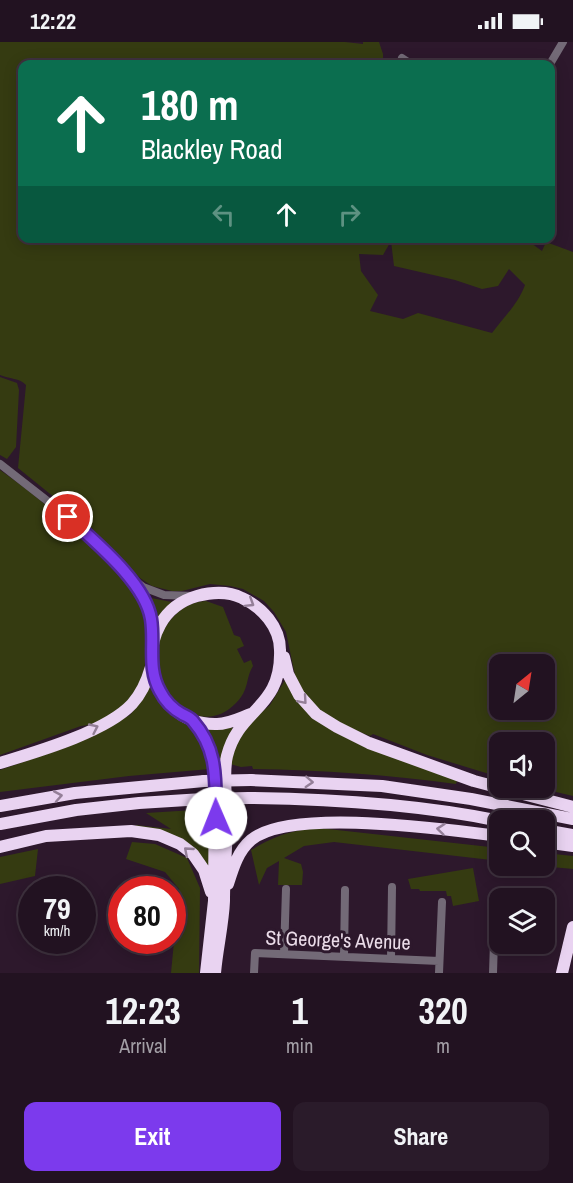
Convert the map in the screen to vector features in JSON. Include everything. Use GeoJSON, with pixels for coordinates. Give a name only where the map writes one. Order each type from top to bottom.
{"type":"FeatureCollection","features":[{"type":"Feature","properties":{"kind":"highway"},"geometry":{"type":"LineString","coordinates":[[0,763],[60,742],[116,718],[138,697],[146,682],[153,645],[161,624],[168,615],[180,604],[195,596],[222,593],[239,596],[263,612],[273,625],[288,674],[299,695],[316,714],[336,728],[369,743],[474,782],[573,807]]}},
{"type":"Feature","properties":{"kind":"highway"},"geometry":{"type":"LineString","coordinates":[[206,973],[223,879],[227,819],[226,760],[234,734],[267,700],[275,685],[280,667],[280,647]]}},
{"type":"Feature","properties":{"kind":"highway"},"geometry":{"type":"LineString","coordinates":[[151,664],[162,696],[179,712],[192,719],[220,724],[251,714]]}},
{"type":"Feature","properties":{"kind":"highway"},"geometry":{"type":"LineString","coordinates":[[192,719],[208,744],[215,765],[219,902],[214,973]]}},
{"type":"Feature","properties":{"kind":"highway"},"geometry":{"type":"LineString","coordinates":[[0,806],[75,793],[204,781],[303,781],[382,786],[471,799],[573,819]]}},
{"type":"Feature","properties":{"kind":"highway"},"geometry":{"type":"LineString","coordinates":[[0,824],[76,810],[139,803],[249,798],[373,802],[489,819]]}},
{"type":"Feature","properties":{"kind":"highway"},"geometry":{"type":"LineString","coordinates":[[219,902],[244,847],[259,835],[298,824],[367,823],[489,835]]}},
{"type":"Feature","properties":{"kind":"highway"},"geometry":{"type":"LineString","coordinates":[[0,847],[46,836],[131,831],[159,835],[180,844],[194,854],[219,902]]}},
{"type":"Feature","properties":{"kind":"highway"},"geometry":{"type":"LineString","coordinates":[[555,832],[573,836]]}},
{"type":"Feature","properties":{"kind":"highway"},"geometry":{"type":"LineString","coordinates":[[555,844],[573,846]]}},
{"type":"Feature","properties":{"kind":"highway"},"geometry":{"type":"LineString","coordinates":[[562,973],[573,927]]}},
{"type":"Feature","properties":{"kind":"street"},"geometry":{"type":"LineString","coordinates":[[552,60],[562,42]]}},
{"type":"Feature","properties":{"kind":"street"},"geometry":{"type":"LineString","coordinates":[[0,464],[68,517],[125,573],[141,594],[148,609],[153,645]]}},
{"type":"Feature","properties":{"kind":"street"},"geometry":{"type":"LineString","coordinates":[[125,573],[153,592],[169,596],[195,596]]}},
{"type":"Feature","properties":{"kind":"street"},"geometry":{"type":"LineString","coordinates":[[391,959],[392,887]]}},
{"type":"Feature","properties":{"kind":"street"},"geometry":{"type":"LineString","coordinates":[[284,954],[286,889]]}},
{"type":"Feature","properties":{"kind":"street"},"geometry":{"type":"LineString","coordinates":[[344,957],[346,890]]}},
{"type":"Feature","properties":{"kind":"street"},"geometry":{"type":"LineString","coordinates":[[439,973],[442,902]]}},
{"type":"Feature","properties":{"kind":"street","name":"St George's Avenue"},"geometry":{"type":"LineString","coordinates":[[254,973],[255,952],[439,961]]}},
{"type":"Feature","properties":{"kind":"street"},"geometry":{"type":"LineString","coordinates":[[493,973],[494,954]]}},
{"type":"Feature","properties":{"kind":"green space"},"geometry":{"type":"Polygon","coordinates":[[[0,42],[345,42],[363,44],[363,42],[379,42],[383,60],[18,60],[18,243],[390,243],[383,255],[359,254],[361,271],[378,295],[370,311],[403,319],[418,313],[492,333],[515,304],[525,285],[509,269],[498,286],[482,289],[455,280],[394,266],[391,243],[531,243],[542,251],[546,243],[549,243],[573,252],[573,796],[555,792],[555,732],[489,732],[489,774],[427,755],[373,734],[370,736],[347,727],[322,713],[297,685],[286,632],[264,601],[243,589],[230,586],[210,584],[182,591],[172,591],[152,586],[140,578],[65,506],[18,468],[26,385],[0,375],[0,42]]]}},
{"type":"Feature","properties":{"kind":"green space"},"geometry":{"type":"Polygon","coordinates":[[[0,377],[17,383],[19,390],[16,447],[7,459],[0,455],[0,377]]]}},
{"type":"Feature","properties":{"kind":"green space"},"geometry":{"type":"Polygon","coordinates":[[[0,470],[58,515],[133,586],[145,610],[148,645],[144,670],[136,690],[119,709],[105,719],[0,755],[0,470]]]}},
{"type":"Feature","properties":{"kind":"green space"},"geometry":{"type":"Polygon","coordinates":[[[150,599],[172,602],[157,620],[150,599]]]}},
{"type":"Feature","properties":{"kind":"green space"},"geometry":{"type":"Polygon","coordinates":[[[206,601],[223,607],[234,635],[240,637],[244,646],[237,649],[244,663],[251,660],[253,666],[245,689],[236,703],[225,712],[213,716],[201,716],[180,706],[164,685],[157,661],[157,649],[161,637],[174,616],[183,608],[206,601]]]}},
{"type":"Feature","properties":{"kind":"green space"},"geometry":{"type":"Polygon","coordinates":[[[285,680],[299,704],[457,780],[456,784],[304,770],[253,769],[252,766],[241,767],[230,764],[232,753],[248,724],[270,705],[285,680]]]}},
{"type":"Feature","properties":{"kind":"green space"},"geometry":{"type":"Polygon","coordinates":[[[150,683],[160,700],[196,735],[204,749],[210,769],[129,776],[0,792],[0,770],[67,747],[130,715],[150,683]]]}},
{"type":"Feature","properties":{"kind":"green space"},"geometry":{"type":"Polygon","coordinates":[[[232,727],[233,729],[222,767],[205,728],[232,727]]]}},
{"type":"Feature","properties":{"kind":"green space"},"geometry":{"type":"Polygon","coordinates":[[[211,809],[211,877],[193,850],[135,828],[136,825],[171,829],[146,813],[211,809]]]}},
{"type":"Feature","properties":{"kind":"green space"},"geometry":{"type":"Polygon","coordinates":[[[319,828],[489,847],[489,860],[334,842],[304,846],[284,858],[301,864],[302,885],[278,885],[279,861],[267,868],[259,885],[251,850],[284,834],[319,828]]]}},
{"type":"Feature","properties":{"kind":"green space"},"geometry":{"type":"Polygon","coordinates":[[[132,842],[155,844],[187,858],[200,888],[199,973],[171,973],[173,954],[186,954],[186,876],[168,876],[165,872],[126,859],[132,842]]]}},
{"type":"Feature","properties":{"kind":"green space"},"geometry":{"type":"Polygon","coordinates":[[[38,849],[35,876],[18,876],[18,880],[0,884],[0,857],[38,849]]]}},
{"type":"Feature","properties":{"kind":"green space"},"geometry":{"type":"Polygon","coordinates":[[[555,854],[573,856],[573,869],[555,867],[555,854]]]}},
{"type":"Feature","properties":{"kind":"green space"},"geometry":{"type":"Polygon","coordinates":[[[473,868],[479,901],[453,906],[451,896],[447,896],[446,891],[411,889],[408,879],[473,868]]]}},
{"type":"Feature","properties":{"kind":"green space"},"geometry":{"type":"Polygon","coordinates":[[[527,954],[546,954],[546,955],[527,956],[527,954]]]}},
{"type":"Feature","properties":{"kind":"route"},"geometry":{"type":"LineString","coordinates":[[68,517],[125,573],[145,602],[151,619],[153,645],[151,664],[156,683],[168,703],[192,719],[211,750],[215,765],[216,818]]}}]}
